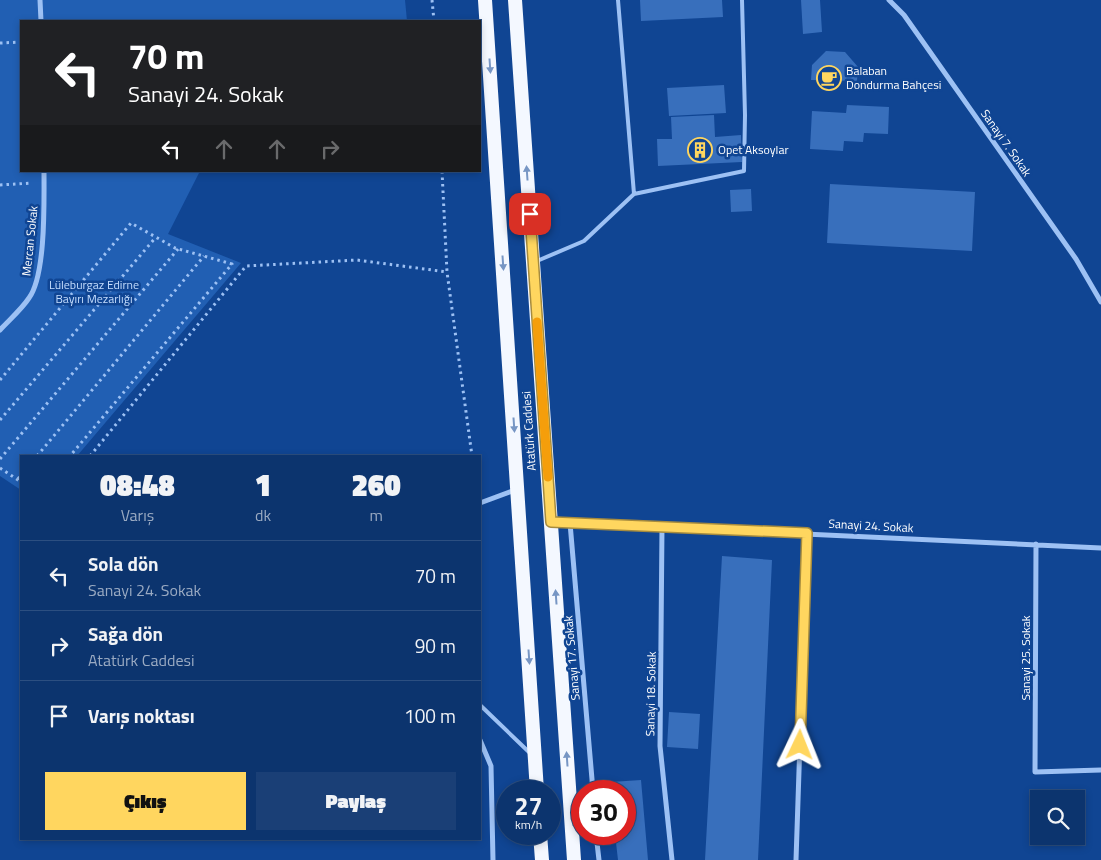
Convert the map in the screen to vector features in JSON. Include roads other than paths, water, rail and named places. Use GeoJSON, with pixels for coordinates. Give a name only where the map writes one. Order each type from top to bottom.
{"type":"FeatureCollection","features":[{"type":"Feature","properties":{"kind":"highway","name":"Atatürk Caddesi"},"geometry":{"type":"LineString","coordinates":[[485,0],[519,489],[536,780]]}},
{"type":"Feature","properties":{"kind":"highway","name":"Atatürk Caddesi"},"geometry":{"type":"LineString","coordinates":[[516,0],[532,263],[574,860]]}},
{"type":"Feature","properties":{"kind":"highway"},"geometry":{"type":"LineString","coordinates":[[541,845],[542,860]]}},
{"type":"Feature","properties":{"kind":"street"},"geometry":{"type":"LineString","coordinates":[[40,0],[40,20]]}},
{"type":"Feature","properties":{"kind":"street","name":"Sanayi 7. Sokak"},"geometry":{"type":"LineString","coordinates":[[889,0],[904,15],[1070,251],[1101,302]]}},
{"type":"Feature","properties":{"kind":"street","name":"Mercan Sokak"},"geometry":{"type":"LineString","coordinates":[[0,330],[30,298],[39,274],[44,172]]}},
{"type":"Feature","properties":{"kind":"street"},"geometry":{"type":"LineString","coordinates":[[481,503],[519,489]]}},
{"type":"Feature","properties":{"kind":"street","name":"Sanayi 24. Sokak"},"geometry":{"type":"LineString","coordinates":[[551,522],[1101,548]]}},
{"type":"Feature","properties":{"kind":"street","name":"Sanayi 17. Sokak"},"geometry":{"type":"LineString","coordinates":[[570,523],[592,780]]}},
{"type":"Feature","properties":{"kind":"street","name":"Sanayi 18. Sokak"},"geometry":{"type":"LineString","coordinates":[[662,527],[660,746],[672,860]]}},
{"type":"Feature","properties":{"kind":"street"},"geometry":{"type":"LineString","coordinates":[[796,860],[807,533]]}},
{"type":"Feature","properties":{"kind":"street","name":"Sanayi 25. Sokak"},"geometry":{"type":"LineString","coordinates":[[1036,544],[1035,772],[1101,770]]}},
{"type":"Feature","properties":{"kind":"street"},"geometry":{"type":"LineString","coordinates":[[481,742],[491,766],[493,860]]}},
{"type":"Feature","properties":{"kind":"street"},"geometry":{"type":"LineString","coordinates":[[597,845],[598,860]]}},
{"type":"Feature","properties":{"kind":"lane"},"geometry":{"type":"LineString","coordinates":[[618,0],[634,194]]}},
{"type":"Feature","properties":{"kind":"lane"},"geometry":{"type":"LineString","coordinates":[[532,263],[584,241],[634,194],[744,172],[745,116],[742,0]]}},
{"type":"Feature","properties":{"kind":"lane"},"geometry":{"type":"LineString","coordinates":[[481,706],[535,758]]}},
{"type":"Feature","properties":{"kind":"place","name":"Balaban Dondurma Bahçesi"},"geometry":{"type":"Point","coordinates":[829,78]}},
{"type":"Feature","properties":{"kind":"place","name":"Opet Aksoylar"},"geometry":{"type":"Point","coordinates":[700,150]}},
{"type":"Feature","properties":{"kind":"park label","name":"Lüleburgaz Edirne Bayırı Mezarlığı"},"geometry":{"type":"Point","coordinates":[94,292]}}]}
